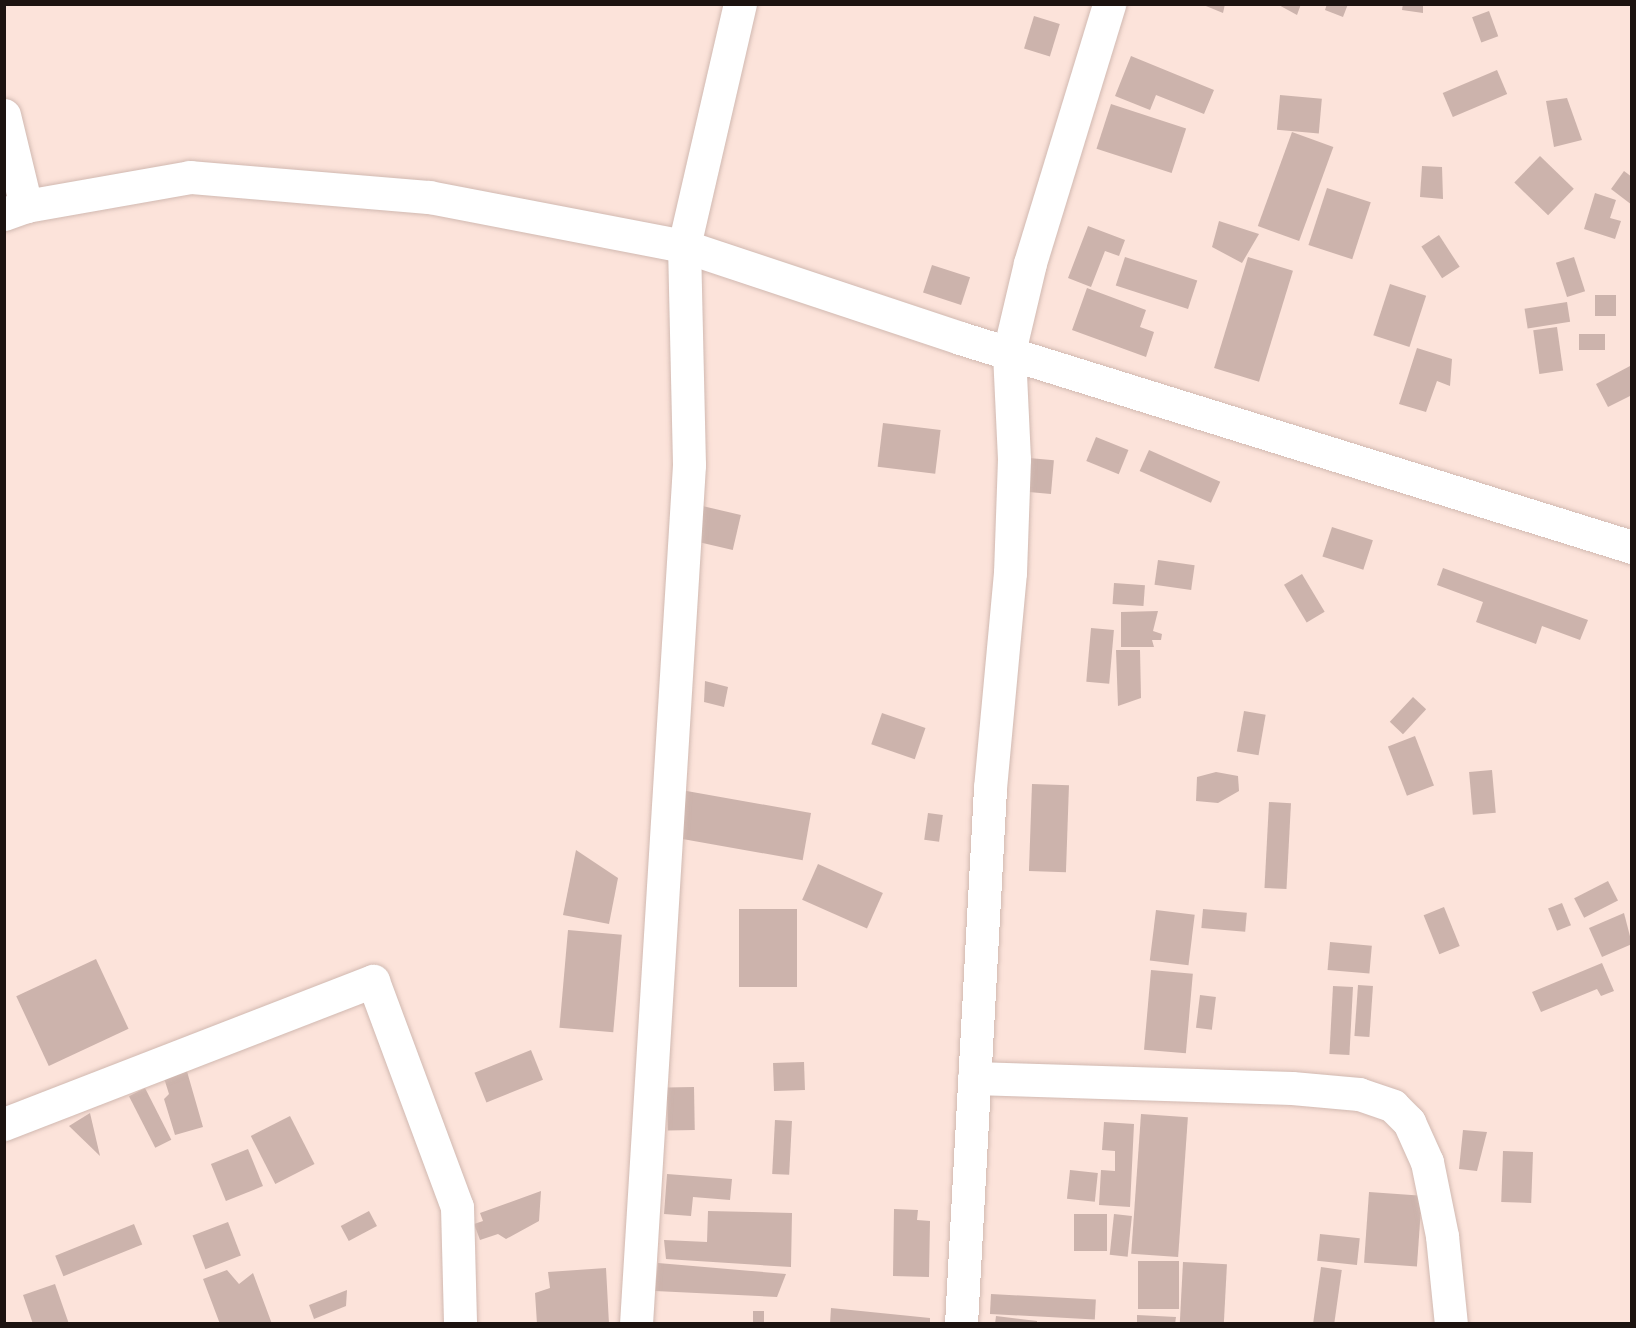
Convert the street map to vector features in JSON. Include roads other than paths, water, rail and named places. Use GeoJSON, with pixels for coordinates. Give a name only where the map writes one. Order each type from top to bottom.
{"type":"FeatureCollection","features":[{"type":"Feature","properties":{"kind":"street"},"geometry":{"type":"LineString","coordinates":[[636,1323],[688,465],[684,246],[740,4]]}},
{"type":"Feature","properties":{"kind":"street"},"geometry":{"type":"LineString","coordinates":[[961,1323],[990,788],[1010,573],[1014,459],[1009,352],[1030,263],[1109,4]]}},
{"type":"Feature","properties":{"kind":"street"},"geometry":{"type":"LineString","coordinates":[[4,115],[15,210],[201,178],[429,197],[684,246],[1009,352],[1632,547]]}},
{"type":"Feature","properties":{"kind":"street"},"geometry":{"type":"LineString","coordinates":[[4,1124],[373,981],[457,1207],[460,1323]]}},
{"type":"Feature","properties":{"kind":"street"},"geometry":{"type":"LineString","coordinates":[[974,1078],[1292,1088],[1359,1094],[1392,1106],[1409,1122],[1427,1162],[1442,1236],[1451,1323]]}}]}
